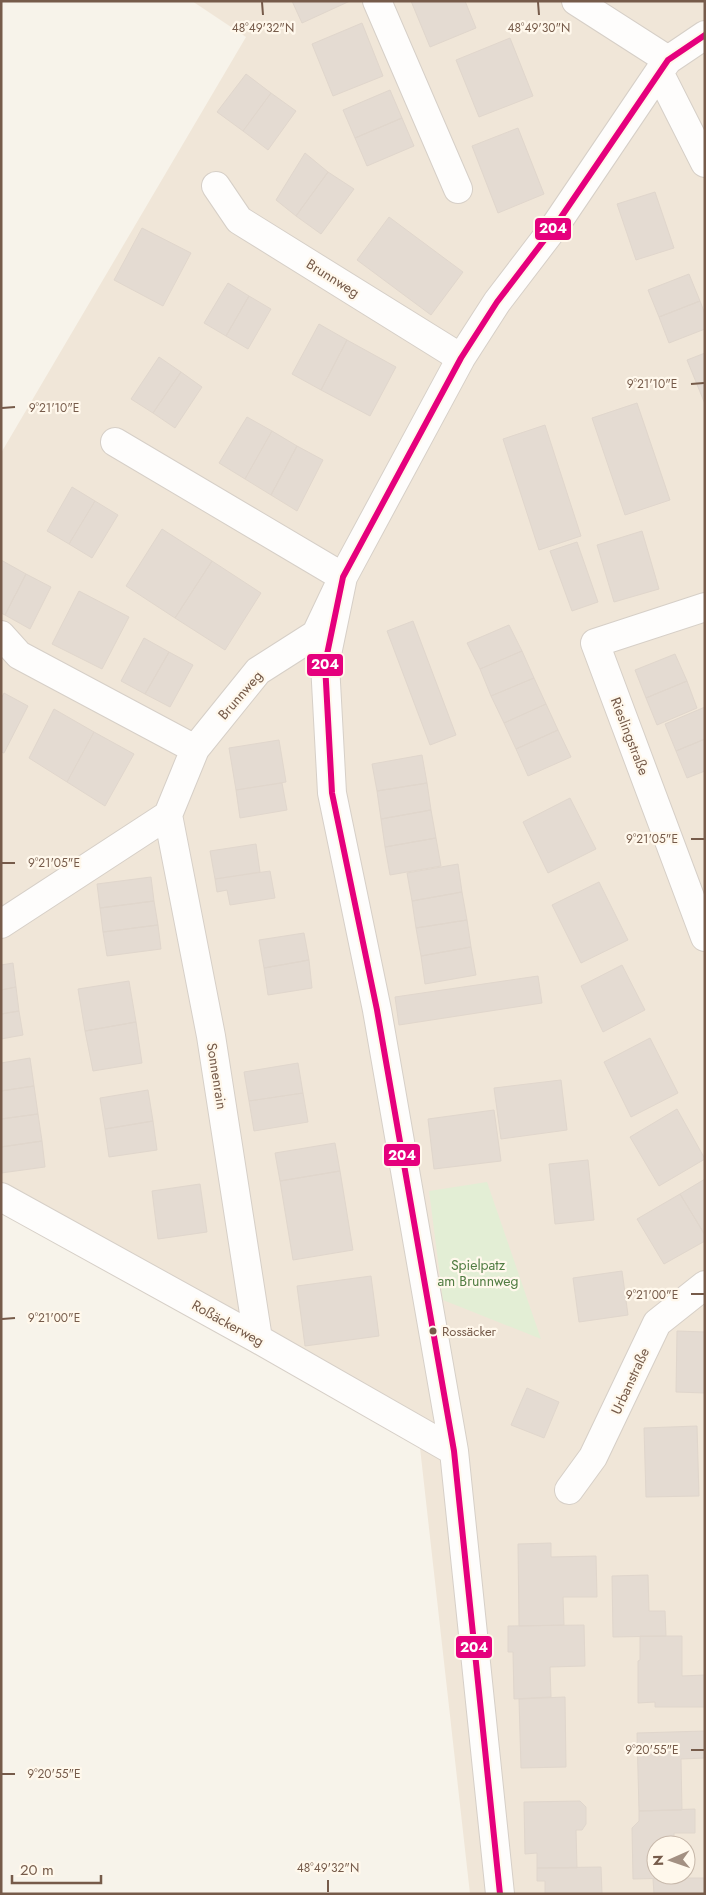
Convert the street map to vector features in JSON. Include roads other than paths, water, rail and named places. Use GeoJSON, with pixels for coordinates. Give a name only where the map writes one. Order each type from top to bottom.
{"type":"FeatureCollection","features":[{"type":"Feature","properties":{"kind":"street"},"geometry":{"type":"LineString","coordinates":[[376,1],[458,189]]}},
{"type":"Feature","properties":{"kind":"street"},"geometry":{"type":"LineString","coordinates":[[576,1],[664,66],[705,163]]}},
{"type":"Feature","properties":{"kind":"street","name":"Brunnweg"},"geometry":{"type":"LineString","coordinates":[[168,815],[195,749],[258,671],[316,634],[343,577],[461,358],[497,302],[555,226],[664,66],[705,35]]}},
{"type":"Feature","properties":{"kind":"street","name":"Brunnweg"},"geometry":{"type":"LineString","coordinates":[[216,186],[239,220],[461,358]]}},
{"type":"Feature","properties":{"kind":"street"},"geometry":{"type":"LineString","coordinates":[[115,442],[343,577]]}},
{"type":"Feature","properties":{"kind":"street","name":"Brunnweg"},"geometry":{"type":"LineString","coordinates":[[343,577],[325,664],[332,793],[377,1010],[454,1451],[500,1894]]}},
{"type":"Feature","properties":{"kind":"street","name":"Rieslingstraße"},"geometry":{"type":"LineString","coordinates":[[705,607],[595,643],[705,936]]}},
{"type":"Feature","properties":{"kind":"street"},"geometry":{"type":"LineString","coordinates":[[10,645],[195,749]]}},
{"type":"Feature","properties":{"kind":"street"},"geometry":{"type":"LineString","coordinates":[[1,924],[168,815]]}},
{"type":"Feature","properties":{"kind":"street","name":"Sonnenrain"},"geometry":{"type":"LineString","coordinates":[[168,815],[211,1036],[258,1339]]}},
{"type":"Feature","properties":{"kind":"street","name":"Roßäckerweg"},"geometry":{"type":"LineString","coordinates":[[1,1197],[258,1339],[454,1451]]}},
{"type":"Feature","properties":{"kind":"street","name":"Urbanstraße"},"geometry":{"type":"LineString","coordinates":[[569,1490],[594,1457],[657,1323],[705,1286]]}},
{"type":"Feature","properties":{"kind":"place","name":"Rossäcker"},"geometry":{"type":"Point","coordinates":[433,1331]}},
{"type":"Feature","properties":{"kind":"park label","name":"Spielpatz am Brunnweg"},"geometry":{"type":"Point","coordinates":[478,1274]}}]}
